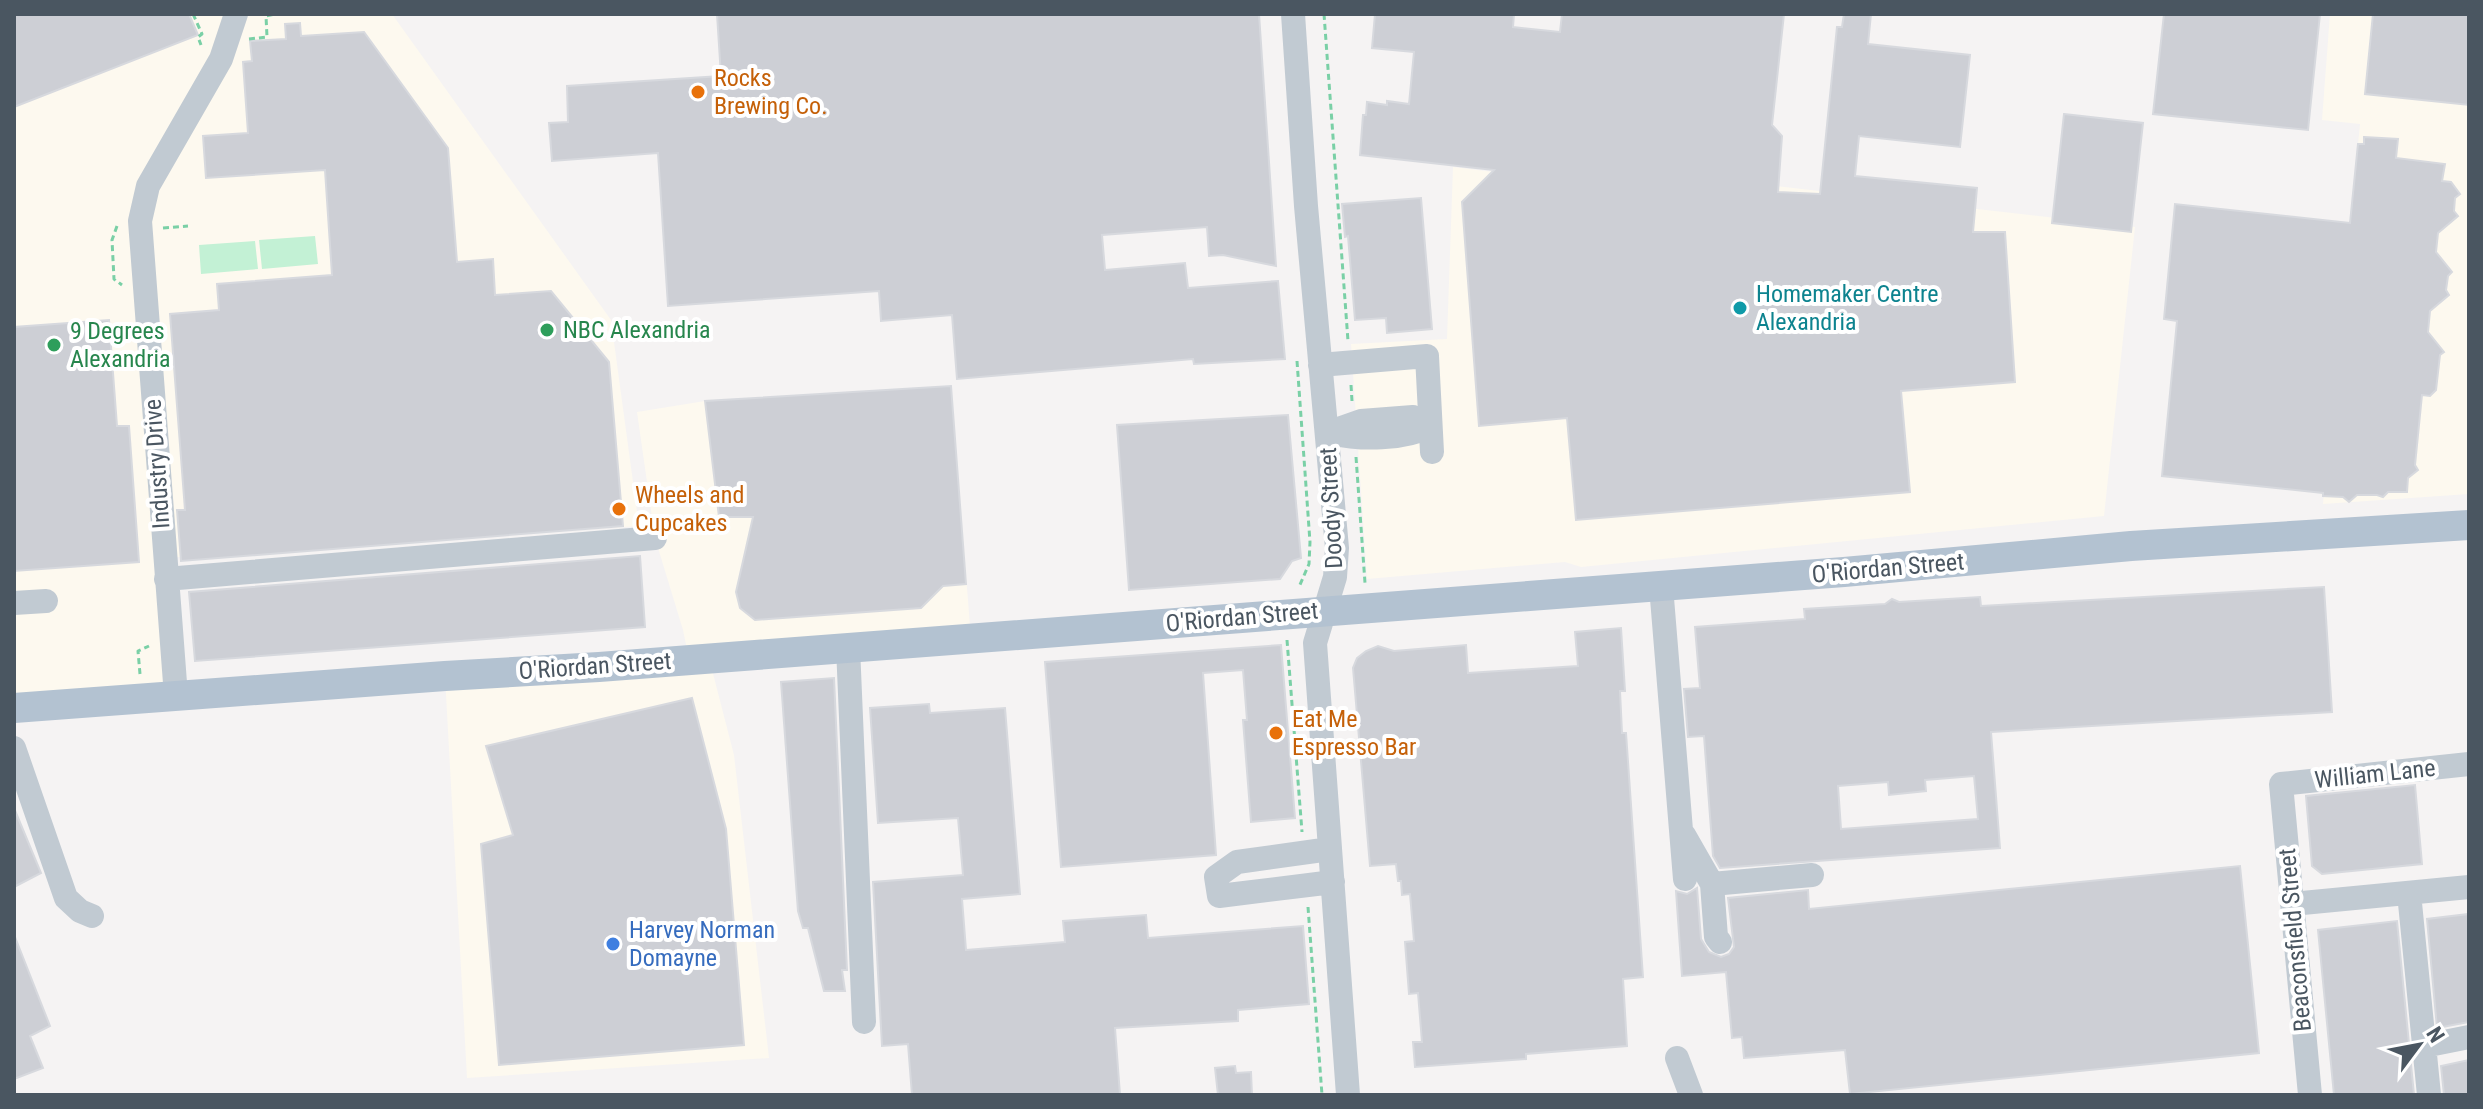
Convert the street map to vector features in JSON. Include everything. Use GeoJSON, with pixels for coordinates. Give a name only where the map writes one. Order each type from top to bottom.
{"type":"FeatureCollection","features":[{"type":"Feature","properties":{"kind":"main road","name":"O'Riordan Street"},"geometry":{"type":"LineString","coordinates":[[14,708],[1661,586],[2107,547],[2469,525]]}},
{"type":"Feature","properties":{"kind":"street","name":"Industry Drive"},"geometry":{"type":"LineString","coordinates":[[176,696],[140,221],[148,186],[221,59],[236,14]]}},
{"type":"Feature","properties":{"kind":"street","name":"Doody Street"},"geometry":{"type":"LineString","coordinates":[[1293,14],[1337,548],[1335,577],[1315,643],[1348,1095]]}},
{"type":"Feature","properties":{"kind":"street"},"geometry":{"type":"LineString","coordinates":[[1320,365],[1427,356],[1432,452]]}},
{"type":"Feature","properties":{"kind":"street"},"geometry":{"type":"LineString","coordinates":[[1327,433],[1415,434],[1430,426]]}},
{"type":"Feature","properties":{"kind":"street"},"geometry":{"type":"LineString","coordinates":[[166,579],[655,538]]}},
{"type":"Feature","properties":{"kind":"street"},"geometry":{"type":"LineString","coordinates":[[1661,586],[1685,879]]}},
{"type":"Feature","properties":{"kind":"street"},"geometry":{"type":"LineString","coordinates":[[14,603],[46,601]]}},
{"type":"Feature","properties":{"kind":"street"},"geometry":{"type":"LineString","coordinates":[[848,647],[864,1022]]}},
{"type":"Feature","properties":{"kind":"street"},"geometry":{"type":"LineString","coordinates":[[14,748],[66,898],[80,911],[92,916]]}},
{"type":"Feature","properties":{"kind":"street","name":"William Lane"},"geometry":{"type":"LineString","coordinates":[[2281,784],[2469,764]]}},
{"type":"Feature","properties":{"kind":"street","name":"Beaconsfield Street"},"geometry":{"type":"LineString","coordinates":[[2281,784],[2310,1095]]}},
{"type":"Feature","properties":{"kind":"street"},"geometry":{"type":"LineString","coordinates":[[1681,830],[1712,884],[1716,937],[1720,942]]}},
{"type":"Feature","properties":{"kind":"street"},"geometry":{"type":"LineString","coordinates":[[1330,849],[1237,862],[1216,877],[1219,896],[1333,882]]}},
{"type":"Feature","properties":{"kind":"street"},"geometry":{"type":"LineString","coordinates":[[1712,884],[1812,875]]}},
{"type":"Feature","properties":{"kind":"street"},"geometry":{"type":"LineString","coordinates":[[2292,904],[2469,887]]}},
{"type":"Feature","properties":{"kind":"street"},"geometry":{"type":"LineString","coordinates":[[2409,893],[2429,1095]]}},
{"type":"Feature","properties":{"kind":"street"},"geometry":{"type":"LineString","coordinates":[[2424,1046],[2469,1037]]}},
{"type":"Feature","properties":{"kind":"street"},"geometry":{"type":"LineString","coordinates":[[1677,1058],[1691,1095]]}},
{"type":"Feature","properties":{"kind":"path","name":"Doody Street"},"geometry":{"type":"LineString","coordinates":[[1324,14],[1365,583]]}},
{"type":"Feature","properties":{"kind":"path"},"geometry":{"type":"LineString","coordinates":[[140,674],[138,651],[156,645]]}},
{"type":"Feature","properties":{"kind":"shaded area"},"geometry":{"type":"Polygon","coordinates":[[[14,14],[392,14],[611,320],[639,526],[165,558],[176,696],[14,708],[14,585],[17,571],[14,571],[14,14]]]}},
{"type":"Feature","properties":{"kind":"shaded area"},"geometry":{"type":"Polygon","coordinates":[[[2330,14],[2469,14],[2469,494],[2323,504],[2360,124],[2322,120],[2330,14]]]}},
{"type":"Feature","properties":{"kind":"shaded area"},"geometry":{"type":"Polygon","coordinates":[[[1453,167],[1622,188],[1775,186],[2135,227],[2104,516],[1581,567],[1565,562],[1367,579],[1351,344],[1447,339],[1453,167]]]}},
{"type":"Feature","properties":{"kind":"shaded area"},"geometry":{"type":"Polygon","coordinates":[[[951,386],[971,638],[709,658],[734,755],[769,1058],[467,1078],[445,676],[689,659],[655,538],[637,412],[705,401],[951,386]]]}},
{"type":"Feature","properties":{"kind":"green space"},"geometry":{"type":"Polygon","coordinates":[[[315,236],[318,264],[262,269],[259,240],[315,236]]]}},
{"type":"Feature","properties":{"kind":"green space"},"geometry":{"type":"Polygon","coordinates":[[[255,241],[258,269],[201,274],[199,245],[255,241]]]}},
{"type":"Feature","properties":{"kind":"building"},"geometry":{"type":"Polygon","coordinates":[[[14,14],[189,14],[198,35],[14,107],[14,14]]]}},
{"type":"Feature","properties":{"kind":"building"},"geometry":{"type":"Polygon","coordinates":[[[717,14],[1259,14],[1276,266],[1223,255],[1209,256],[1207,227],[1102,235],[1105,270],[1185,263],[1188,288],[1278,281],[1285,359],[1194,364],[1193,359],[957,379],[952,315],[881,321],[879,291],[668,306],[658,153],[552,161],[549,123],[568,122],[567,86],[721,76],[717,14]]]}},
{"type":"Feature","properties":{"kind":"building"},"geometry":{"type":"Polygon","coordinates":[[[1375,14],[1514,14],[1513,27],[1560,32],[1562,14],[1784,14],[1772,125],[1782,136],[1778,192],[1820,194],[1837,27],[1842,27],[1844,14],[1871,14],[1868,44],[1970,55],[1960,147],[1859,136],[1855,176],[1977,188],[1973,232],[2005,232],[2015,382],[1901,391],[1910,492],[1576,520],[1567,418],[1479,426],[1462,202],[1494,170],[1360,155],[1367,102],[1409,104],[1414,52],[1372,48],[1375,14]]]}},
{"type":"Feature","properties":{"kind":"building"},"geometry":{"type":"Polygon","coordinates":[[[2164,14],[2320,14],[2308,130],[2153,114],[2164,14]]]}},
{"type":"Feature","properties":{"kind":"building"},"geometry":{"type":"Polygon","coordinates":[[[2373,14],[2469,14],[2469,105],[2365,94],[2373,14]]]}},
{"type":"Feature","properties":{"kind":"building"},"geometry":{"type":"Polygon","coordinates":[[[300,23],[301,36],[364,32],[448,148],[457,262],[493,259],[495,295],[551,291],[609,362],[623,526],[181,561],[177,510],[185,510],[170,314],[219,310],[217,284],[332,275],[325,170],[206,178],[203,136],[248,133],[243,62],[252,61],[250,41],[286,39],[285,24],[300,23]]]}},
{"type":"Feature","properties":{"kind":"building"},"geometry":{"type":"Polygon","coordinates":[[[2064,114],[2143,123],[2131,232],[2052,223],[2064,114]]]}},
{"type":"Feature","properties":{"kind":"building"},"geometry":{"type":"Polygon","coordinates":[[[2364,137],[2398,139],[2396,158],[2445,164],[2442,181],[2451,182],[2460,194],[2455,198],[2454,211],[2458,216],[2438,233],[2436,252],[2452,272],[2448,276],[2446,290],[2449,295],[2430,311],[2428,332],[2444,352],[2440,355],[2436,390],[2430,396],[2422,395],[2415,465],[2418,470],[2408,478],[2407,492],[2388,492],[2383,497],[2357,495],[2349,502],[2343,497],[2323,496],[2323,493],[2162,476],[2177,321],[2164,319],[2175,204],[2350,223],[2358,144],[2364,144],[2364,137]]]}},
{"type":"Feature","properties":{"kind":"building"},"geometry":{"type":"Polygon","coordinates":[[[1421,198],[1432,329],[1387,333],[1386,318],[1355,320],[1342,204],[1421,198]]]}},
{"type":"Feature","properties":{"kind":"building"},"geometry":{"type":"Polygon","coordinates":[[[109,320],[117,426],[129,426],[139,562],[14,571],[14,327],[109,320]]]}},
{"type":"Feature","properties":{"kind":"building"},"geometry":{"type":"Polygon","coordinates":[[[951,386],[966,584],[943,586],[921,608],[755,620],[740,608],[736,592],[753,517],[719,517],[705,401],[951,386]]]}},
{"type":"Feature","properties":{"kind":"building"},"geometry":{"type":"Polygon","coordinates":[[[1288,415],[1301,558],[1292,561],[1280,579],[1129,590],[1117,425],[1288,415]]]}},
{"type":"Feature","properties":{"kind":"building"},"geometry":{"type":"Polygon","coordinates":[[[640,556],[645,627],[195,661],[189,592],[640,556]]]}},
{"type":"Feature","properties":{"kind":"building"},"geometry":{"type":"Polygon","coordinates":[[[2324,587],[2332,712],[1991,732],[2000,848],[1720,868],[1713,856],[1704,736],[1688,737],[1684,689],[1700,688],[1695,627],[1805,619],[1804,609],[1885,604],[1892,599],[1899,602],[1980,597],[1981,606],[2324,587]],[[1974,776],[1925,780],[1926,791],[1889,795],[1888,782],[1838,786],[1841,829],[1978,819],[1974,776]]]}},
{"type":"Feature","properties":{"kind":"building"},"geometry":{"type":"Polygon","coordinates":[[[1621,628],[1625,691],[1620,691],[1622,733],[1626,733],[1643,977],[1623,979],[1627,1046],[1526,1054],[1526,1059],[1415,1067],[1413,1042],[1422,1042],[1418,993],[1409,994],[1405,942],[1414,941],[1410,894],[1402,895],[1396,864],[1370,866],[1353,668],[1357,658],[1378,646],[1394,651],[1466,645],[1468,673],[1578,666],[1575,632],[1621,628]]]}},
{"type":"Feature","properties":{"kind":"building"},"geometry":{"type":"Polygon","coordinates":[[[1281,645],[1295,818],[1251,822],[1243,720],[1247,720],[1243,670],[1203,673],[1216,855],[1061,867],[1045,662],[1281,645]]]}},
{"type":"Feature","properties":{"kind":"building"},"geometry":{"type":"Polygon","coordinates":[[[834,678],[847,970],[842,970],[845,991],[824,991],[808,928],[803,928],[798,911],[781,682],[834,678]]]}},
{"type":"Feature","properties":{"kind":"building","name":"Harvey Norman Domayne"},"geometry":{"type":"Polygon","coordinates":[[[692,698],[726,829],[744,1045],[499,1065],[481,844],[513,835],[486,746],[692,698]]]}},
{"type":"Feature","properties":{"kind":"building"},"geometry":{"type":"Polygon","coordinates":[[[929,704],[930,713],[1005,708],[1020,894],[962,899],[966,950],[1065,942],[1063,921],[1146,915],[1148,938],[1303,926],[1309,1004],[1238,1010],[1238,1021],[1115,1028],[1120,1095],[912,1095],[908,1044],[882,1046],[873,882],[963,875],[958,818],[878,823],[870,708],[929,704]]]}},
{"type":"Feature","properties":{"kind":"building"},"geometry":{"type":"Polygon","coordinates":[[[2415,785],[2422,864],[2322,874],[2312,866],[2306,796],[2415,785]]]}},
{"type":"Feature","properties":{"kind":"building"},"geometry":{"type":"Polygon","coordinates":[[[14,808],[41,873],[14,887],[14,808]]]}},
{"type":"Feature","properties":{"kind":"building"},"geometry":{"type":"Polygon","coordinates":[[[2240,866],[2259,1053],[1850,1094],[1845,1050],[1744,1058],[1742,1037],[1732,1038],[1726,972],[1682,976],[1676,891],[1687,894],[1697,888],[1701,939],[1709,952],[1721,957],[1729,954],[1734,947],[1728,898],[1808,890],[1809,909],[2240,866]]]}},
{"type":"Feature","properties":{"kind":"building"},"geometry":{"type":"Polygon","coordinates":[[[2469,914],[2469,1022],[2437,1028],[2427,919],[2469,914]]]}},
{"type":"Feature","properties":{"kind":"building"},"geometry":{"type":"Polygon","coordinates":[[[2397,921],[2414,1095],[2334,1095],[2318,930],[2397,921]]]}},
{"type":"Feature","properties":{"kind":"building"},"geometry":{"type":"Polygon","coordinates":[[[15,937],[50,1026],[30,1036],[43,1068],[14,1079],[15,937]]]}},
{"type":"Feature","properties":{"kind":"building"},"geometry":{"type":"Polygon","coordinates":[[[2469,1060],[2469,1095],[2444,1095],[2441,1066],[2469,1060]]]}},
{"type":"Feature","properties":{"kind":"building"},"geometry":{"type":"Polygon","coordinates":[[[1235,1066],[1236,1073],[1251,1072],[1252,1095],[1218,1095],[1215,1068],[1235,1066]]]}},
{"type":"Feature","properties":{"kind":"place","name":"Rocks Brewing Co."},"geometry":{"type":"Point","coordinates":[698,92]}},
{"type":"Feature","properties":{"kind":"place","name":"Homemaker Centre Alexandria"},"geometry":{"type":"Point","coordinates":[1740,308]}},
{"type":"Feature","properties":{"kind":"place","name":"NBC Alexandria"},"geometry":{"type":"Point","coordinates":[547,330]}},
{"type":"Feature","properties":{"kind":"place","name":"9 Degrees Alexandria"},"geometry":{"type":"Point","coordinates":[54,345]}},
{"type":"Feature","properties":{"kind":"place","name":"Wheels and Cupcakes"},"geometry":{"type":"Point","coordinates":[619,509]}},
{"type":"Feature","properties":{"kind":"place","name":"Eat Me Espresso Bar"},"geometry":{"type":"Point","coordinates":[1276,733]}},
{"type":"Feature","properties":{"kind":"place","name":"Harvey Norman Domayne"},"geometry":{"type":"Point","coordinates":[613,944]}}]}
